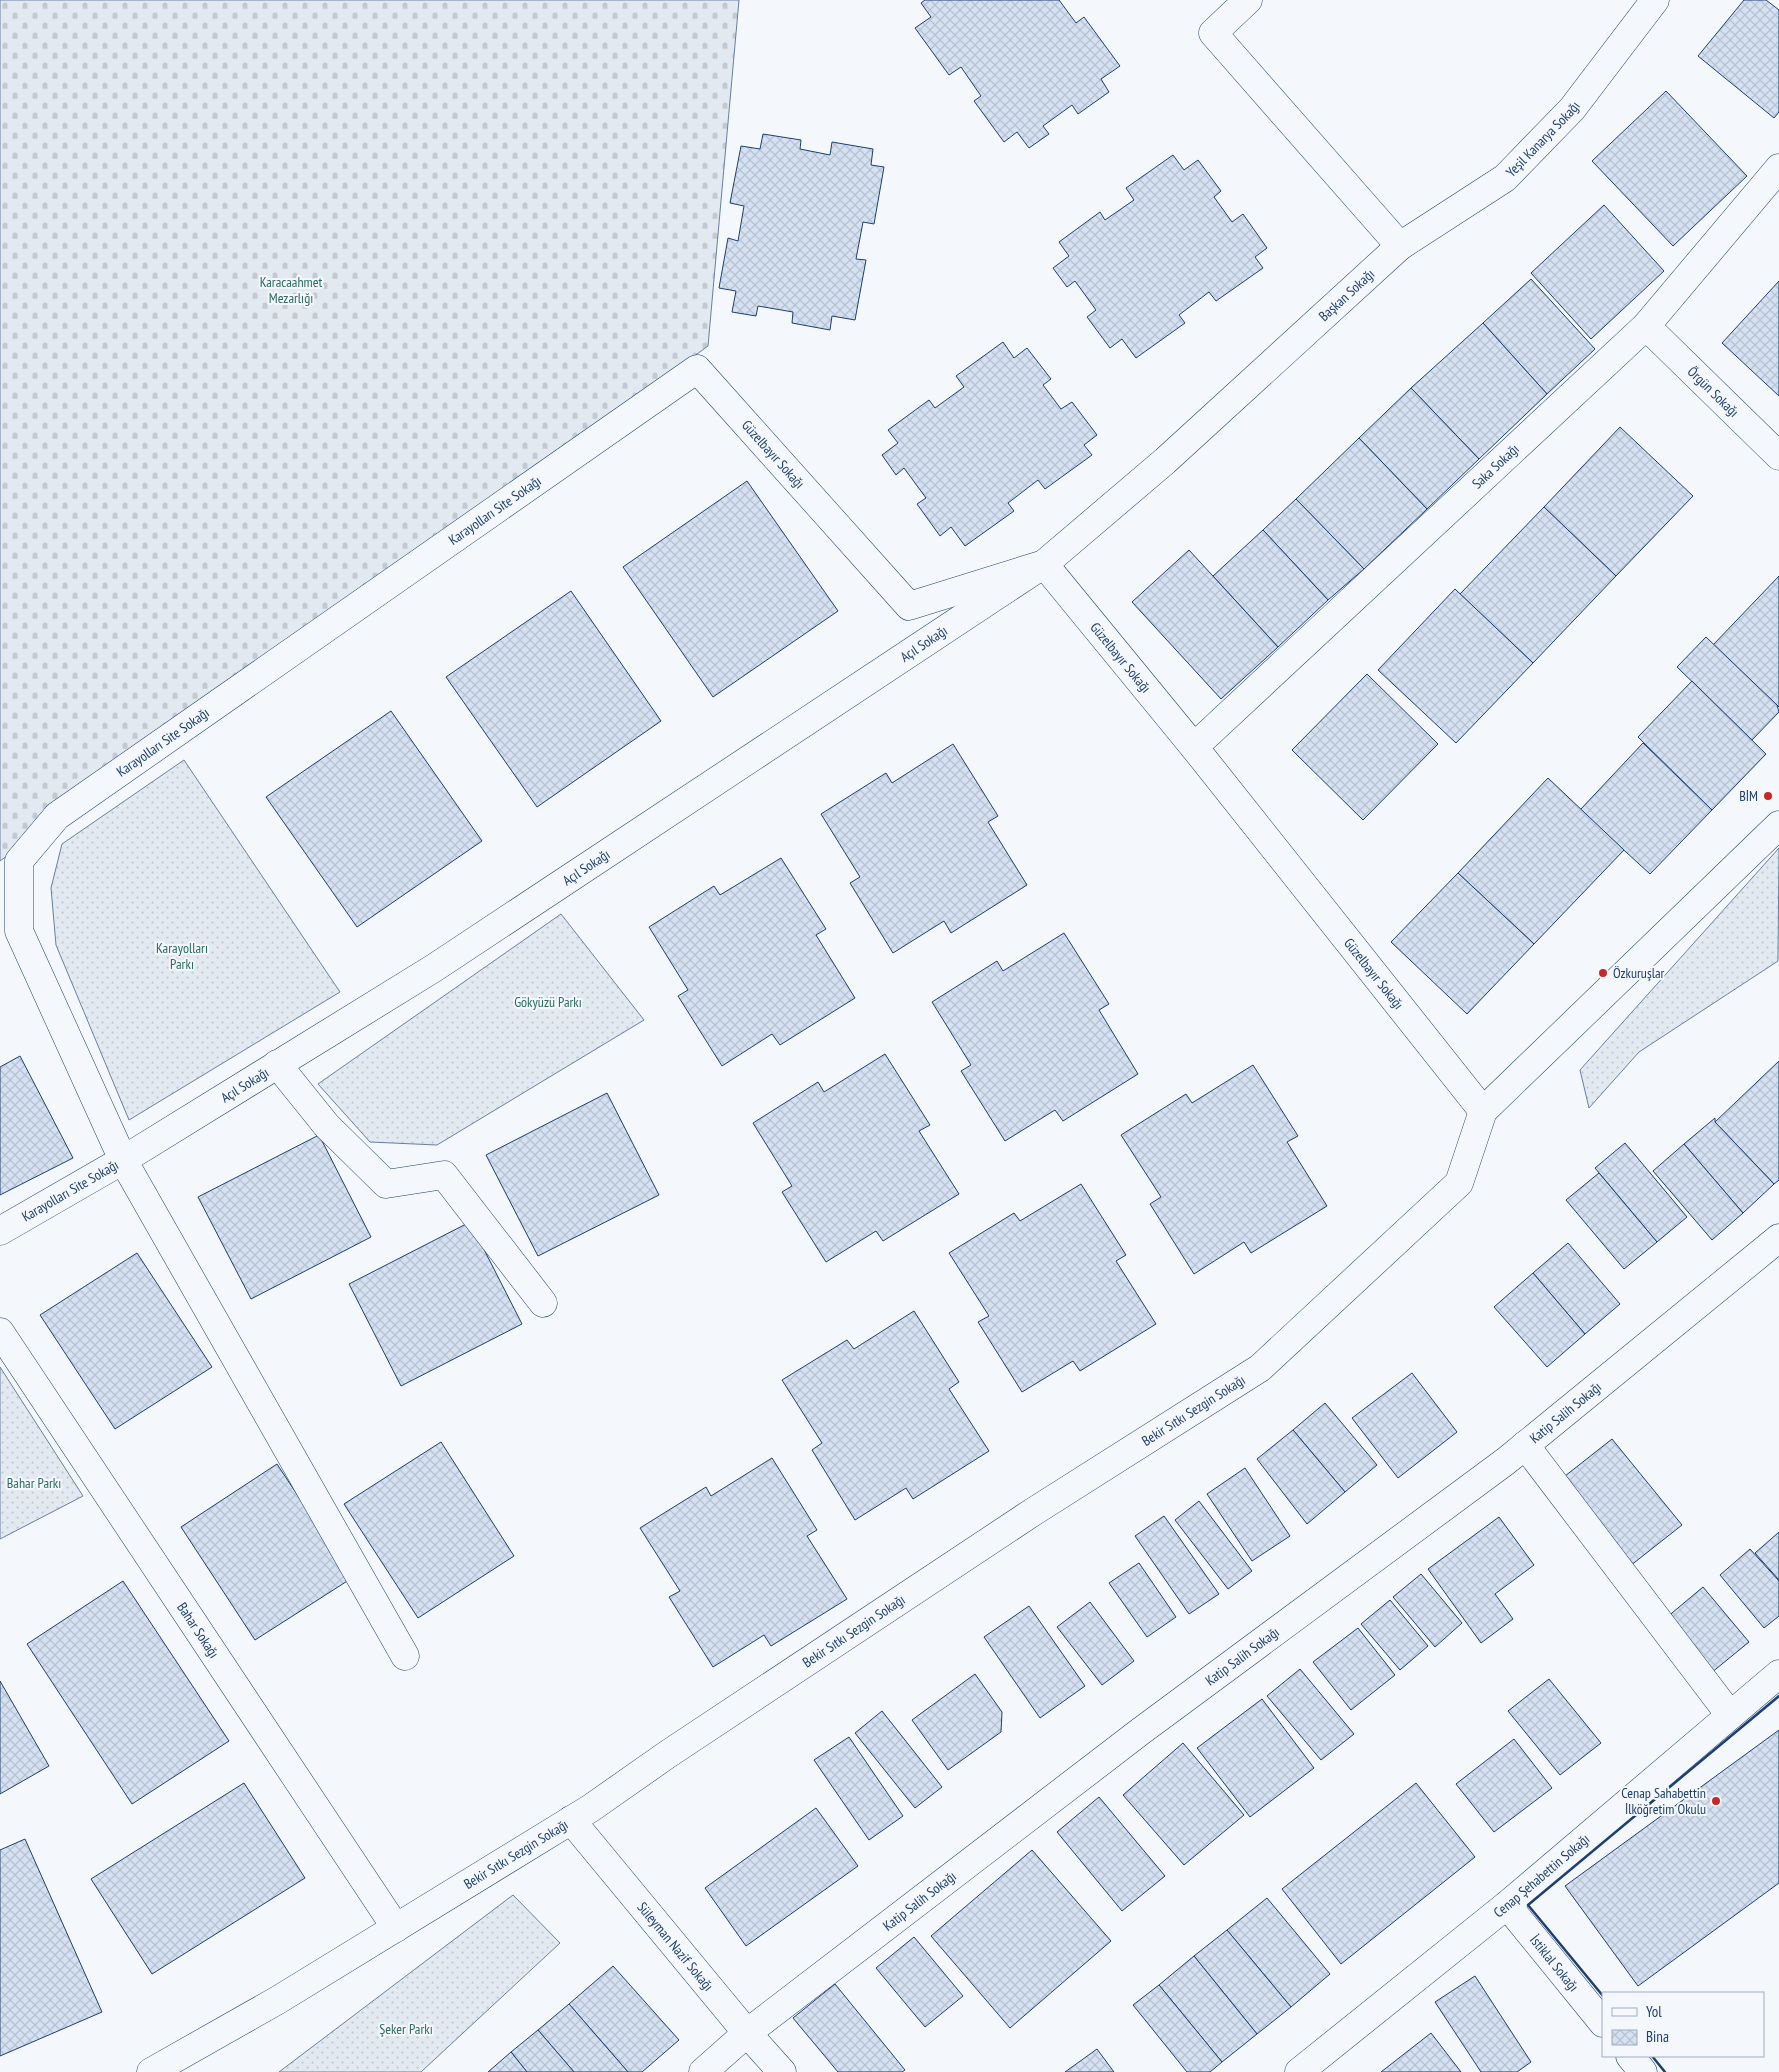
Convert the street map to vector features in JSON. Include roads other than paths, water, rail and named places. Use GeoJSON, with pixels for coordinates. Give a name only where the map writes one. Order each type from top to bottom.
{"type":"FeatureCollection","features":[{"type":"Feature","properties":{"kind":"street"},"geometry":{"type":"LineString","coordinates":[[1248,0],[1213,33],[1400,246]]}},
{"type":"Feature","properties":{"kind":"street","name":"Yeşil Kanarya Sokağı"},"geometry":{"type":"LineString","coordinates":[[1400,246],[1505,178],[1572,109],[1655,0]]}},
{"type":"Feature","properties":{"kind":"street","name":"Saka Sokağı"},"geometry":{"type":"LineString","coordinates":[[1194,747],[1646,326],[1779,168]]}},
{"type":"Feature","properties":{"kind":"street","name":"Başkan Sokağı"},"geometry":{"type":"LineString","coordinates":[[1044,564],[1165,462],[1400,246]]}},
{"type":"Feature","properties":{"kind":"street","name":"Örgün Sokağı"},"geometry":{"type":"LineString","coordinates":[[1646,326],[1779,456]]}},
{"type":"Feature","properties":{"kind":"street","name":"Güzelbayır Sokağı"},"geometry":{"type":"LineString","coordinates":[[697,369],[909,606],[1044,564],[1194,747],[1483,1111]]}},
{"type":"Feature","properties":{"kind":"street","name":"Karayolları Site Sokağı"},"geometry":{"type":"LineString","coordinates":[[0,1231],[123,1160],[19,932],[19,861],[57,816],[697,369]]}},
{"type":"Feature","properties":{"kind":"street","name":"Açıl Sokağı"},"geometry":{"type":"LineString","coordinates":[[123,1160],[434,968],[1044,564]]}},
{"type":"Feature","properties":{"kind":"street"},"geometry":{"type":"LineString","coordinates":[[1483,1111],[1779,825]]}},
{"type":"Feature","properties":{"kind":"street"},"geometry":{"type":"LineString","coordinates":[[277,1064],[327,1126],[386,1184],[444,1175],[543,1303]]}},
{"type":"Feature","properties":{"kind":"street","name":"Bekir Sıtkı Sezgin Sokağı"},"geometry":{"type":"LineString","coordinates":[[150,2072],[278,2000],[570,1820],[1033,1512],[1260,1368],[1459,1182],[1483,1111]]}},
{"type":"Feature","properties":{"kind":"street"},"geometry":{"type":"LineString","coordinates":[[123,1160],[404,1656]]}},
{"type":"Feature","properties":{"kind":"street","name":"Katip Salih Sokağı"},"geometry":{"type":"LineString","coordinates":[[703,2072],[747,2033],[1141,1730],[1525,1445],[1779,1238]]}},
{"type":"Feature","properties":{"kind":"street","name":"Bahar Sokağı"},"geometry":{"type":"LineString","coordinates":[[0,1332],[396,1928]]}},
{"type":"Feature","properties":{"kind":"street"},"geometry":{"type":"LineString","coordinates":[[1525,1445],[1730,1715]]}},
{"type":"Feature","properties":{"kind":"street","name":"Cenap Şehabettin Sokağı"},"geometry":{"type":"LineString","coordinates":[[1299,2072],[1506,1905],[1779,1674]]}},
{"type":"Feature","properties":{"kind":"street","name":"Süleyman Nazif Sokağı"},"geometry":{"type":"LineString","coordinates":[[570,1820],[747,2033],[782,2072]]}},
{"type":"Feature","properties":{"kind":"street","name":"İstiklal Sokağı"},"geometry":{"type":"LineString","coordinates":[[1506,1905],[1602,2021]]}},
{"type":"Feature","properties":{"kind":"street"},"geometry":{"type":"LineString","coordinates":[[1631,2057],[1643,2072]]}},
{"type":"Feature","properties":{"kind":"place","name":"BİM"},"geometry":{"type":"Point","coordinates":[1768,796]}},
{"type":"Feature","properties":{"kind":"place","name":"Özkuruşlar"},"geometry":{"type":"Point","coordinates":[1603,973]}},
{"type":"Feature","properties":{"kind":"place","name":"Cenap Sahabettin İlköğretim Okulu"},"geometry":{"type":"Point","coordinates":[1716,1801]}},
{"type":"Feature","properties":{"kind":"park label","name":"Karacaahmet Mezarlığı"},"geometry":{"type":"Point","coordinates":[291,290]}},
{"type":"Feature","properties":{"kind":"park label","name":"Karayolları Parkı"},"geometry":{"type":"Point","coordinates":[182,956]}},
{"type":"Feature","properties":{"kind":"park label","name":"Gökyüzü Parkı"},"geometry":{"type":"Point","coordinates":[548,1002]}},
{"type":"Feature","properties":{"kind":"park label","name":"Bahar Parkı"},"geometry":{"type":"Point","coordinates":[34,1483]}},
{"type":"Feature","properties":{"kind":"park label","name":"Şeker Parkı"},"geometry":{"type":"Point","coordinates":[406,2029]}}]}
